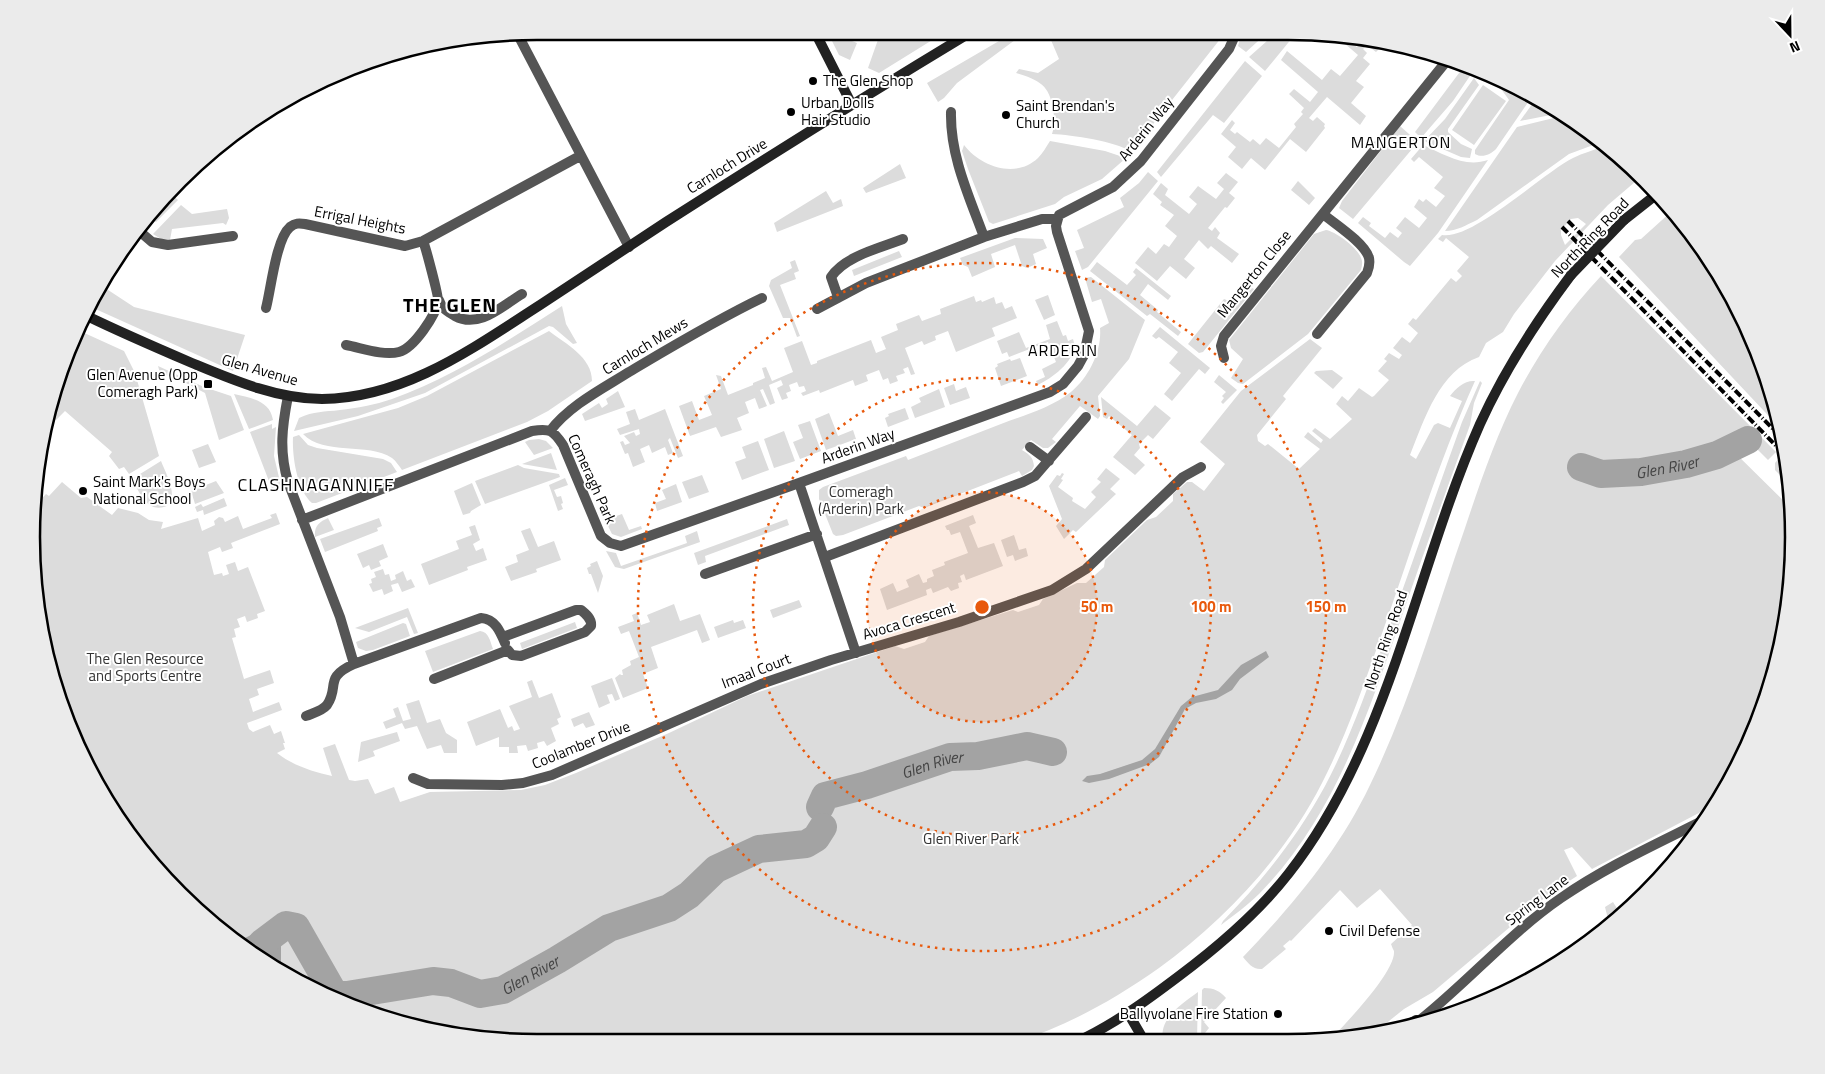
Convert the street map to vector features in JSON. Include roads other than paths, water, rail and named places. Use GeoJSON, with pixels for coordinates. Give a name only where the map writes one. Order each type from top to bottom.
{"type":"FeatureCollection","features":[{"type":"Feature","properties":{"kind":"street"},"geometry":{"type":"LineString","coordinates":[[819,40],[852,105]]}},
{"type":"Feature","properties":{"kind":"street","name":"Carnloch Drive"},"geometry":{"type":"LineString","coordinates":[[559,292],[852,105],[958,40]]}},
{"type":"Feature","properties":{"kind":"street","name":"Arderin Way"},"geometry":{"type":"LineString","coordinates":[[799,483],[1050,392],[1063,384],[1075,371],[1084,355],[1089,331],[1057,232],[1057,219],[1065,211],[1099,196],[1113,187],[1135,167],[1230,49],[1233,40]]}},
{"type":"Feature","properties":{"kind":"street"},"geometry":{"type":"LineString","coordinates":[[520,41],[629,247]]}},
{"type":"Feature","properties":{"kind":"street","name":"Mangerton Close"},"geometry":{"type":"LineString","coordinates":[[1224,358],[1221,346],[1224,336],[1444,65]]}},
{"type":"Feature","properties":{"kind":"street"},"geometry":{"type":"LineString","coordinates":[[951,112],[952,135],[956,157],[984,237]]}},
{"type":"Feature","properties":{"kind":"street","name":"Errigal Heights"},"geometry":{"type":"LineString","coordinates":[[266,308],[281,238],[291,226],[297,223],[405,246],[422,241],[580,156]]}},
{"type":"Feature","properties":{"kind":"street","name":"North Ring Road"},"geometry":{"type":"LineString","coordinates":[[1092,1034],[1128,1013],[1208,954],[1265,902],[1289,874],[1306,850],[1334,803],[1369,734],[1461,471],[1480,424],[1501,381],[1535,324],[1571,275],[1624,220],[1651,198]]}},
{"type":"Feature","properties":{"kind":"street"},"geometry":{"type":"LineString","coordinates":[[1317,334],[1367,273],[1370,266],[1368,255],[1363,248],[1323,214]]}},
{"type":"Feature","properties":{"kind":"street","name":"Arderin Way"},"geometry":{"type":"LineString","coordinates":[[817,309],[866,284],[984,237],[1042,219],[1057,219]]}},
{"type":"Feature","properties":{"kind":"street"},"geometry":{"type":"LineString","coordinates":[[143,234],[152,242],[168,245],[233,236]]}},
{"type":"Feature","properties":{"kind":"street"},"geometry":{"type":"LineString","coordinates":[[838,297],[831,277],[837,268],[903,239]]}},
{"type":"Feature","properties":{"kind":"street"},"geometry":{"type":"LineString","coordinates":[[422,241],[439,300],[445,310],[460,318],[470,320],[481,319],[522,294]]}},
{"type":"Feature","properties":{"kind":"street","name":"Glen Avenue"},"geometry":{"type":"LineString","coordinates":[[91,318],[142,343],[235,381],[288,396],[319,399],[380,391],[403,384],[472,350],[559,292]]}},
{"type":"Feature","properties":{"kind":"street","name":"Carnloch Mews"},"geometry":{"type":"LineString","coordinates":[[550,431],[568,411],[617,380],[717,320],[762,298]]}},
{"type":"Feature","properties":{"kind":"street"},"geometry":{"type":"LineString","coordinates":[[346,345],[387,354],[401,352],[416,340],[439,300]]}},
{"type":"Feature","properties":{"kind":"street"},"geometry":{"type":"LineString","coordinates":[[288,396],[282,431],[282,463],[340,617],[354,664]]}},
{"type":"Feature","properties":{"kind":"street"},"geometry":{"type":"LineString","coordinates":[[799,483],[825,556],[1035,476],[1086,417]]}},
{"type":"Feature","properties":{"kind":"street","name":"Comeragh Park"},"geometry":{"type":"LineString","coordinates":[[302,520],[532,431],[544,429],[555,433],[563,445],[601,536],[615,545],[626,545],[799,483]]}},
{"type":"Feature","properties":{"kind":"street"},"geometry":{"type":"LineString","coordinates":[[1030,447],[1049,461]]}},
{"type":"Feature","properties":{"kind":"street","name":"Avoca Crescent"},"geometry":{"type":"LineString","coordinates":[[825,556],[856,653],[1027,600],[1069,581],[1098,560],[1184,477],[1201,467]]}},
{"type":"Feature","properties":{"kind":"street"},"geometry":{"type":"LineString","coordinates":[[705,574],[817,534]]}},
{"type":"Feature","properties":{"kind":"street"},"geometry":{"type":"LineString","coordinates":[[306,716],[326,706],[337,675],[343,669],[481,618],[488,618],[498,626],[508,650],[512,655],[521,656],[585,632],[591,626],[591,623],[588,616],[581,610],[576,610],[503,637]]}},
{"type":"Feature","properties":{"kind":"street"},"geometry":{"type":"LineString","coordinates":[[434,679],[508,650]]}},
{"type":"Feature","properties":{"kind":"street","name":"Imaal Court"},"geometry":{"type":"LineString","coordinates":[[669,724],[761,684],[856,653]]}},
{"type":"Feature","properties":{"kind":"street","name":"Coolamber Drive"},"geometry":{"type":"LineString","coordinates":[[412,778],[428,784],[523,783],[566,770],[669,724]]}},
{"type":"Feature","properties":{"kind":"street","name":"Spring Lane"},"geometry":{"type":"LineString","coordinates":[[1432,1013],[1496,951],[1560,898],[1613,867],[1691,827]]}},
{"type":"Feature","properties":{"kind":"street"},"geometry":{"type":"LineString","coordinates":[[1128,1013],[1140,1034]]}},
{"type":"Feature","properties":{"kind":"waterway","name":"Glen River"},"geometry":{"type":"LineString","coordinates":[[1581,467],[1601,474],[1641,472],[1686,464],[1717,455],[1748,440]]}},
{"type":"Feature","properties":{"kind":"waterway","name":"Glen River"},"geometry":{"type":"LineString","coordinates":[[820,807],[825,796],[867,785],[950,757],[978,756],[1027,746],[1053,752]]}},
{"type":"Feature","properties":{"kind":"waterway","name":"Glen River"},"geometry":{"type":"LineString","coordinates":[[345,995],[433,981],[451,983],[480,994],[503,990],[609,928],[669,908],[689,895],[716,869],[759,849],[806,844],[816,838],[823,827]]}},
{"type":"Feature","properties":{"kind":"waterway","name":"Glen River"},"geometry":{"type":"LineString","coordinates":[[262,943],[286,925],[296,927],[332,989]]}},
{"type":"Feature","properties":{"kind":"railway"},"geometry":{"type":"LineString","coordinates":[[1568,221],[1772,428]]}},
{"type":"Feature","properties":{"kind":"railway"},"geometry":{"type":"LineString","coordinates":[[1562,227],[1776,446]]}},
{"type":"Feature","properties":{"kind":"place","name":"The Glen Shop"},"geometry":{"type":"Point","coordinates":[813,81]}},
{"type":"Feature","properties":{"kind":"place","name":"Urban Dolls Hair Studio"},"geometry":{"type":"Point","coordinates":[791,112]}},
{"type":"Feature","properties":{"kind":"place","name":"Saint Brendan's Church"},"geometry":{"type":"Point","coordinates":[1006,115]}},
{"type":"Feature","properties":{"kind":"place","name":"Glen Avenue (Opp Comeragh Park)"},"geometry":{"type":"Point","coordinates":[208,384]}},
{"type":"Feature","properties":{"kind":"place","name":"Saint Mark's Boys National School"},"geometry":{"type":"Point","coordinates":[83,491]}},
{"type":"Feature","properties":{"kind":"place","name":"Civil Defense"},"geometry":{"type":"Point","coordinates":[1329,931]}},
{"type":"Feature","properties":{"kind":"place","name":"Ballyvolane Fire Station"},"geometry":{"type":"Point","coordinates":[1278,1014]}},
{"type":"Feature","properties":{"kind":"district","name":"MANGERTON"},"geometry":{"type":"Point","coordinates":[1401,142]}},
{"type":"Feature","properties":{"kind":"district","name":"THE GLEN"},"geometry":{"type":"Point","coordinates":[450,305]}},
{"type":"Feature","properties":{"kind":"district","name":"ARDERIN"},"geometry":{"type":"Point","coordinates":[1063,350]}},
{"type":"Feature","properties":{"kind":"district","name":"CLASHNAGANNIFF"},"geometry":{"type":"Point","coordinates":[316,485]}},
{"type":"Feature","properties":{"kind":"park label","name":"Comeragh (Arderin) Park"},"geometry":{"type":"Point","coordinates":[861,500]}},
{"type":"Feature","properties":{"kind":"park label","name":"The Glen Resource and Sports Centre"},"geometry":{"type":"Point","coordinates":[145,668]}},
{"type":"Feature","properties":{"kind":"park label","name":"Glen River Park"},"geometry":{"type":"Point","coordinates":[971,839]}}]}
